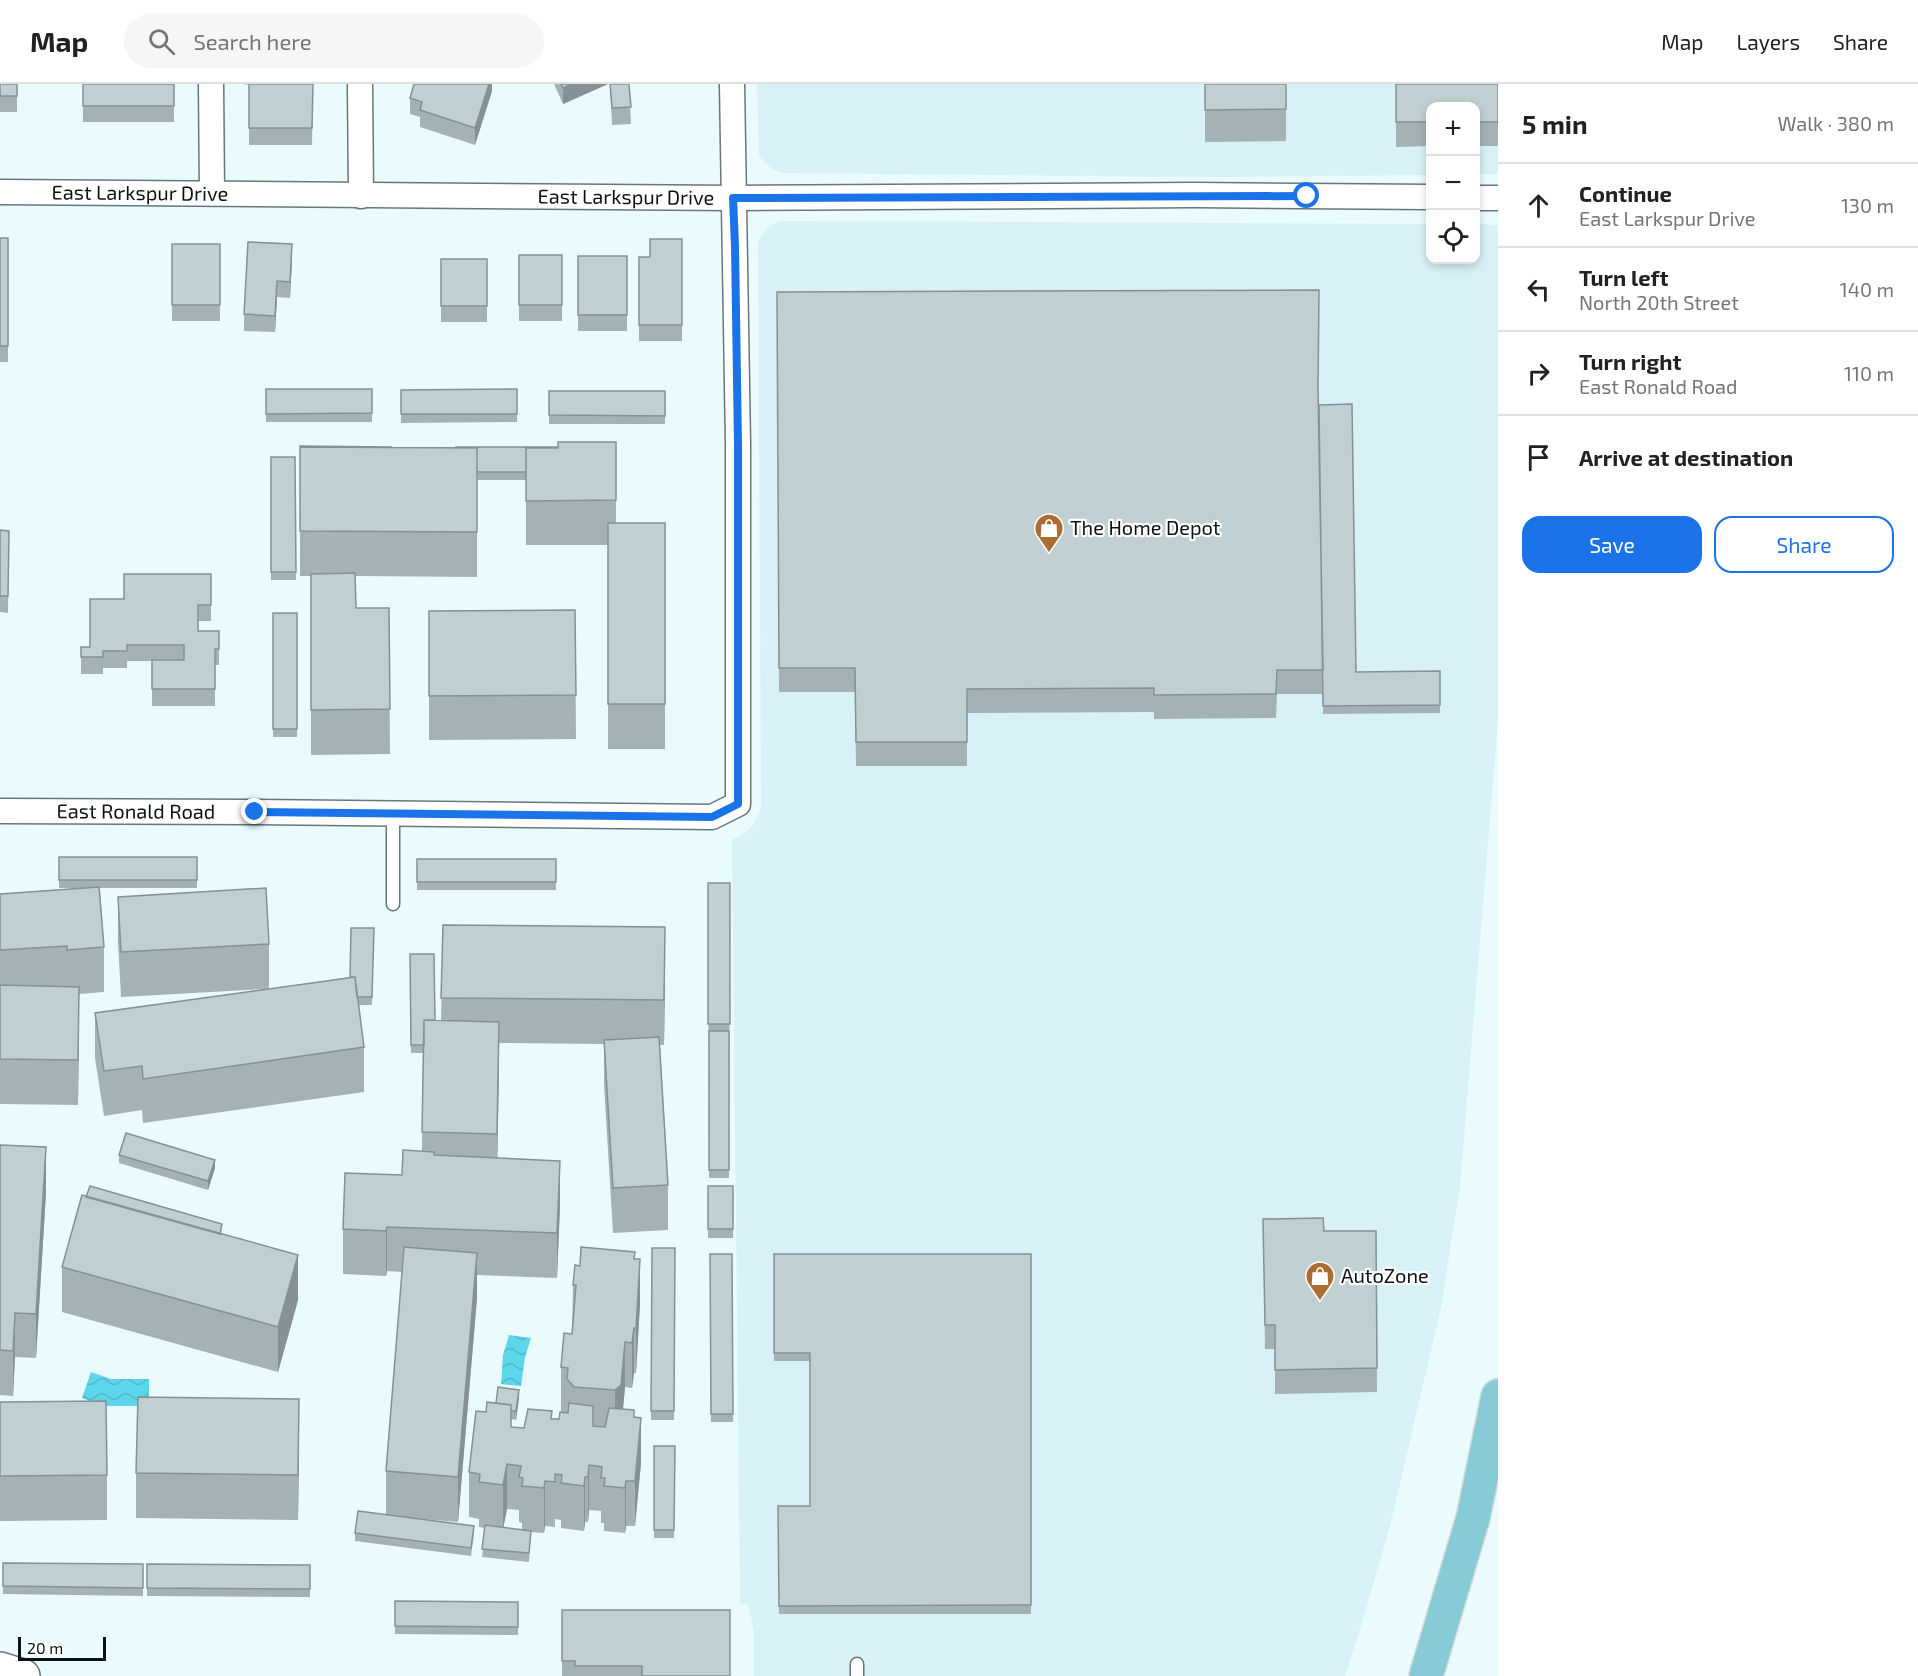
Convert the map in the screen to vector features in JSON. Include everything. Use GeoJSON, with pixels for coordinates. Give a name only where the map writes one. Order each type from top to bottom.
{"type":"FeatureCollection","features":[{"type":"Feature","properties":{"kind":"main road"},"geometry":{"type":"LineString","coordinates":[[1426,1676],[1473,1518],[1498,1396]]}},
{"type":"Feature","properties":{"kind":"main road"},"geometry":{"type":"LineString","coordinates":[[0,1669],[23,1676]]}},
{"type":"Feature","properties":{"kind":"street"},"geometry":{"type":"LineString","coordinates":[[211,84],[212,193]]}},
{"type":"Feature","properties":{"kind":"street"},"geometry":{"type":"LineString","coordinates":[[360,84],[361,196]]}},
{"type":"Feature","properties":{"kind":"street"},"geometry":{"type":"LineString","coordinates":[[732,84],[733,198]]}},
{"type":"Feature","properties":{"kind":"street","name":"East Larkspur Drive"},"geometry":{"type":"LineString","coordinates":[[0,192],[733,198],[1194,195],[1426,197]]}},
{"type":"Feature","properties":{"kind":"street","name":"East Ronald Road"},"geometry":{"type":"LineString","coordinates":[[0,811],[712,817],[738,804],[738,445],[733,198]]}},
{"type":"Feature","properties":{"kind":"street"},"geometry":{"type":"LineString","coordinates":[[1480,198],[1498,198]]}},
{"type":"Feature","properties":{"kind":"lane"},"geometry":{"type":"LineString","coordinates":[[393,814],[393,904]]}},
{"type":"Feature","properties":{"kind":"shaded area"},"geometry":{"type":"Polygon","coordinates":[[[757,84],[1498,84],[1498,174],[1480,174],[1480,102],[1426,102],[1426,175],[1215,177],[785,173],[773,170],[759,156],[757,84]]]}},
{"type":"Feature","properties":{"kind":"shaded area"},"geometry":{"type":"Polygon","coordinates":[[[781,221],[1426,224],[1426,264],[1480,264],[1480,224],[1498,225],[1498,721],[1460,1186],[1441,1308],[1390,1526],[1345,1676],[754,1676],[754,1633],[748,1604],[740,1604],[732,840],[750,829],[761,810],[758,241],[770,225],[781,221]]]}},
{"type":"Feature","properties":{"kind":"water"},"geometry":{"type":"Polygon","coordinates":[[[509,1335],[531,1338],[525,1357],[521,1386],[501,1384],[503,1355],[509,1335]]]}},
{"type":"Feature","properties":{"kind":"water"},"geometry":{"type":"Polygon","coordinates":[[[91,1372],[111,1379],[149,1379],[149,1406],[104,1406],[82,1398],[91,1372]]]}},
{"type":"Feature","properties":{"kind":"building"},"geometry":{"type":"Polygon","coordinates":[[[0,84],[17,84],[17,96],[0,96],[0,84]]]}},
{"type":"Feature","properties":{"kind":"building"},"geometry":{"type":"Polygon","coordinates":[[[83,84],[174,84],[174,106],[83,106],[83,84]]]}},
{"type":"Feature","properties":{"kind":"building"},"geometry":{"type":"Polygon","coordinates":[[[249,84],[313,84],[312,128],[249,128],[249,84]]]}},
{"type":"Feature","properties":{"kind":"building"},"geometry":{"type":"Polygon","coordinates":[[[414,84],[489,84],[475,128],[420,110],[422,102],[410,98],[414,84]]]}},
{"type":"Feature","properties":{"kind":"building"},"geometry":{"type":"Polygon","coordinates":[[[610,84],[629,84],[631,107],[612,108],[610,84]]]}},
{"type":"Feature","properties":{"kind":"building"},"geometry":{"type":"Polygon","coordinates":[[[1205,84],[1286,84],[1286,109],[1205,110],[1205,84]]]}},
{"type":"Feature","properties":{"kind":"building"},"geometry":{"type":"Polygon","coordinates":[[[1396,84],[1498,84],[1498,122],[1480,122],[1480,102],[1426,102],[1426,122],[1396,122],[1396,84]]]}},
{"type":"Feature","properties":{"kind":"building"},"geometry":{"type":"Polygon","coordinates":[[[0,238],[8,238],[8,346],[0,346],[0,238]]]}},
{"type":"Feature","properties":{"kind":"building"},"geometry":{"type":"Polygon","coordinates":[[[650,239],[682,239],[682,325],[639,325],[639,257],[650,257],[650,239]]]}},
{"type":"Feature","properties":{"kind":"building"},"geometry":{"type":"Polygon","coordinates":[[[248,242],[292,244],[290,282],[277,281],[275,316],[244,314],[248,242]]]}},
{"type":"Feature","properties":{"kind":"building"},"geometry":{"type":"Polygon","coordinates":[[[172,244],[220,244],[220,305],[172,305],[172,244]]]}},
{"type":"Feature","properties":{"kind":"building"},"geometry":{"type":"Polygon","coordinates":[[[519,255],[562,255],[562,305],[519,305],[519,255]]]}},
{"type":"Feature","properties":{"kind":"building"},"geometry":{"type":"Polygon","coordinates":[[[578,256],[627,256],[627,315],[578,315],[578,256]]]}},
{"type":"Feature","properties":{"kind":"building"},"geometry":{"type":"Polygon","coordinates":[[[441,259],[487,259],[487,306],[441,306],[441,259]]]}},
{"type":"Feature","properties":{"kind":"building","name":"The Home Depot"},"geometry":{"type":"Polygon","coordinates":[[[1319,290],[1318,389],[1323,670],[1277,670],[1276,694],[1154,695],[1154,688],[967,689],[967,742],[856,742],[855,668],[779,668],[777,292],[1319,290]]]}},
{"type":"Feature","properties":{"kind":"building"},"geometry":{"type":"Polygon","coordinates":[[[266,389],[372,389],[372,413],[266,414],[266,389]]]}},
{"type":"Feature","properties":{"kind":"building"},"geometry":{"type":"Polygon","coordinates":[[[517,389],[517,414],[401,414],[401,390],[517,389]]]}},
{"type":"Feature","properties":{"kind":"building"},"geometry":{"type":"Polygon","coordinates":[[[549,391],[665,391],[665,416],[549,415],[549,391]]]}},
{"type":"Feature","properties":{"kind":"building"},"geometry":{"type":"Polygon","coordinates":[[[1352,404],[1356,672],[1440,671],[1440,705],[1323,706],[1319,405],[1352,404]]]}},
{"type":"Feature","properties":{"kind":"building"},"geometry":{"type":"Polygon","coordinates":[[[558,442],[616,442],[616,500],[526,501],[526,448],[558,448],[558,442]]]}},
{"type":"Feature","properties":{"kind":"building"},"geometry":{"type":"Polygon","coordinates":[[[300,446],[392,447],[300,447],[300,446]]]}},
{"type":"Feature","properties":{"kind":"building"},"geometry":{"type":"Polygon","coordinates":[[[300,447],[477,448],[477,532],[300,531],[300,447]]]}},
{"type":"Feature","properties":{"kind":"building"},"geometry":{"type":"Polygon","coordinates":[[[456,447],[558,448],[526,448],[526,472],[477,472],[477,448],[456,447]]]}},
{"type":"Feature","properties":{"kind":"building"},"geometry":{"type":"Polygon","coordinates":[[[271,457],[295,457],[296,572],[271,572],[271,457]]]}},
{"type":"Feature","properties":{"kind":"building"},"geometry":{"type":"Polygon","coordinates":[[[608,523],[665,523],[665,704],[608,704],[608,523]]]}},
{"type":"Feature","properties":{"kind":"building"},"geometry":{"type":"Polygon","coordinates":[[[0,530],[9,531],[8,596],[0,596],[0,530]]]}},
{"type":"Feature","properties":{"kind":"building"},"geometry":{"type":"Polygon","coordinates":[[[355,573],[356,608],[389,608],[390,709],[311,710],[311,574],[355,573]]]}},
{"type":"Feature","properties":{"kind":"building"},"geometry":{"type":"Polygon","coordinates":[[[124,574],[211,574],[211,605],[198,605],[198,631],[219,631],[219,649],[215,649],[215,689],[152,689],[152,660],[184,660],[184,645],[127,645],[127,651],[103,651],[103,657],[81,657],[81,647],[90,647],[90,599],[124,599],[124,574]]]}},
{"type":"Feature","properties":{"kind":"building"},"geometry":{"type":"Polygon","coordinates":[[[575,610],[576,695],[429,696],[429,611],[575,610]]]}},
{"type":"Feature","properties":{"kind":"building"},"geometry":{"type":"Polygon","coordinates":[[[273,613],[297,613],[297,729],[273,729],[273,613]]]}},
{"type":"Feature","properties":{"kind":"building"},"geometry":{"type":"Polygon","coordinates":[[[59,857],[197,857],[197,880],[59,880],[59,857]]]}},
{"type":"Feature","properties":{"kind":"building"},"geometry":{"type":"Polygon","coordinates":[[[417,859],[556,859],[556,882],[417,882],[417,859]]]}},
{"type":"Feature","properties":{"kind":"building"},"geometry":{"type":"Polygon","coordinates":[[[708,883],[730,883],[730,1024],[708,1024],[708,883]]]}},
{"type":"Feature","properties":{"kind":"building"},"geometry":{"type":"Polygon","coordinates":[[[99,887],[104,947],[67,950],[67,946],[0,950],[0,894],[99,887]]]}},
{"type":"Feature","properties":{"kind":"building"},"geometry":{"type":"Polygon","coordinates":[[[266,888],[269,944],[121,952],[118,897],[266,888]]]}},
{"type":"Feature","properties":{"kind":"building"},"geometry":{"type":"Polygon","coordinates":[[[443,925],[665,927],[664,1000],[441,998],[443,925]]]}},
{"type":"Feature","properties":{"kind":"building"},"geometry":{"type":"Polygon","coordinates":[[[351,928],[374,928],[372,997],[357,997],[355,977],[350,977],[351,928]]]}},
{"type":"Feature","properties":{"kind":"building"},"geometry":{"type":"Polygon","coordinates":[[[410,954],[434,954],[435,1020],[424,1020],[424,1045],[411,1045],[410,954]]]}},
{"type":"Feature","properties":{"kind":"building"},"geometry":{"type":"Polygon","coordinates":[[[355,977],[364,1047],[143,1079],[142,1066],[104,1071],[95,1013],[355,977]]]}},
{"type":"Feature","properties":{"kind":"building"},"geometry":{"type":"Polygon","coordinates":[[[0,985],[79,987],[78,1060],[0,1059],[0,985]]]}},
{"type":"Feature","properties":{"kind":"building"},"geometry":{"type":"Polygon","coordinates":[[[424,1020],[499,1022],[497,1134],[422,1132],[424,1020]]]}},
{"type":"Feature","properties":{"kind":"building"},"geometry":{"type":"Polygon","coordinates":[[[709,1031],[729,1031],[729,1170],[709,1170],[709,1031]]]}},
{"type":"Feature","properties":{"kind":"building"},"geometry":{"type":"Polygon","coordinates":[[[659,1037],[668,1185],[613,1188],[604,1040],[659,1037]]]}},
{"type":"Feature","properties":{"kind":"building"},"geometry":{"type":"Polygon","coordinates":[[[126,1133],[215,1160],[208,1181],[119,1155],[126,1133]]]}},
{"type":"Feature","properties":{"kind":"building"},"geometry":{"type":"Polygon","coordinates":[[[0,1145],[46,1147],[36,1314],[15,1313],[13,1351],[0,1350],[0,1145]]]}},
{"type":"Feature","properties":{"kind":"building"},"geometry":{"type":"Polygon","coordinates":[[[403,1150],[434,1152],[434,1155],[560,1161],[557,1233],[387,1227],[386,1231],[343,1229],[345,1173],[402,1175],[403,1150]]]}},
{"type":"Feature","properties":{"kind":"building"},"geometry":{"type":"Polygon","coordinates":[[[90,1186],[222,1224],[220,1234],[86,1197],[90,1186]]]}},
{"type":"Feature","properties":{"kind":"building"},"geometry":{"type":"Polygon","coordinates":[[[708,1186],[733,1186],[733,1229],[708,1229],[708,1186]]]}},
{"type":"Feature","properties":{"kind":"building"},"geometry":{"type":"Polygon","coordinates":[[[82,1195],[298,1255],[278,1327],[62,1267],[82,1195]]]}},
{"type":"Feature","properties":{"kind":"building","name":"AutoZone"},"geometry":{"type":"Polygon","coordinates":[[[1323,1218],[1324,1231],[1376,1231],[1377,1368],[1275,1370],[1275,1325],[1265,1325],[1263,1219],[1323,1218]]]}},
{"type":"Feature","properties":{"kind":"building"},"geometry":{"type":"Polygon","coordinates":[[[404,1247],[477,1253],[458,1477],[386,1471],[404,1247]]]}},
{"type":"Feature","properties":{"kind":"building"},"geometry":{"type":"Polygon","coordinates":[[[581,1247],[635,1252],[634,1259],[640,1259],[636,1328],[634,1328],[632,1343],[625,1342],[621,1385],[615,1390],[574,1387],[567,1379],[568,1368],[561,1367],[564,1333],[572,1334],[576,1285],[573,1285],[575,1265],[580,1266],[581,1247]]]}},
{"type":"Feature","properties":{"kind":"building"},"geometry":{"type":"Polygon","coordinates":[[[652,1248],[675,1248],[674,1411],[651,1411],[652,1248]]]}},
{"type":"Feature","properties":{"kind":"building"},"geometry":{"type":"Polygon","coordinates":[[[710,1254],[732,1254],[733,1414],[711,1414],[710,1254]]]}},
{"type":"Feature","properties":{"kind":"building"},"geometry":{"type":"Polygon","coordinates":[[[774,1254],[1031,1254],[1031,1605],[779,1606],[778,1506],[810,1506],[810,1353],[774,1353],[774,1254]]]}},
{"type":"Feature","properties":{"kind":"building"},"geometry":{"type":"Polygon","coordinates":[[[498,1387],[519,1390],[516,1411],[511,1411],[511,1405],[496,1403],[498,1387]]]}},
{"type":"Feature","properties":{"kind":"building"},"geometry":{"type":"Polygon","coordinates":[[[138,1397],[299,1399],[298,1475],[136,1473],[138,1397]]]}},
{"type":"Feature","properties":{"kind":"building"},"geometry":{"type":"Polygon","coordinates":[[[106,1401],[107,1475],[0,1476],[0,1402],[106,1401]]]}},
{"type":"Feature","properties":{"kind":"building"},"geometry":{"type":"Polygon","coordinates":[[[487,1402],[511,1405],[511,1427],[524,1428],[528,1409],[552,1411],[551,1419],[559,1419],[560,1412],[568,1413],[569,1403],[593,1406],[593,1426],[605,1427],[609,1408],[634,1410],[634,1417],[641,1418],[635,1481],[626,1481],[625,1488],[604,1486],[605,1478],[601,1478],[602,1467],[589,1465],[588,1477],[585,1477],[584,1486],[561,1483],[562,1475],[555,1474],[555,1482],[545,1481],[544,1488],[522,1486],[523,1478],[519,1477],[521,1466],[507,1464],[503,1485],[479,1482],[480,1474],[469,1472],[476,1411],[486,1412],[487,1402]]]}},
{"type":"Feature","properties":{"kind":"building"},"geometry":{"type":"Polygon","coordinates":[[[654,1446],[675,1446],[674,1530],[654,1530],[654,1446]]]}},
{"type":"Feature","properties":{"kind":"building"},"geometry":{"type":"Polygon","coordinates":[[[358,1511],[474,1526],[471,1548],[355,1533],[358,1511]]]}},
{"type":"Feature","properties":{"kind":"building"},"geometry":{"type":"Polygon","coordinates":[[[485,1525],[531,1531],[529,1553],[482,1549],[485,1525]]]}},
{"type":"Feature","properties":{"kind":"building"},"geometry":{"type":"Polygon","coordinates":[[[3,1563],[143,1564],[143,1588],[3,1586],[3,1563]]]}},
{"type":"Feature","properties":{"kind":"building"},"geometry":{"type":"Polygon","coordinates":[[[147,1564],[310,1565],[310,1589],[147,1588],[147,1564]]]}},
{"type":"Feature","properties":{"kind":"building"},"geometry":{"type":"Polygon","coordinates":[[[395,1601],[518,1602],[518,1627],[395,1626],[395,1601]]]}},
{"type":"Feature","properties":{"kind":"building"},"geometry":{"type":"Polygon","coordinates":[[[562,1610],[730,1610],[730,1676],[642,1676],[642,1666],[575,1666],[575,1661],[562,1661],[562,1610]]]}},
{"type":"Feature","properties":{"kind":"place","name":"The Home Depot"},"geometry":{"type":"Point","coordinates":[1049,554]}},
{"type":"Feature","properties":{"kind":"place","name":"AutoZone"},"geometry":{"type":"Point","coordinates":[1320,1302]}},
{"type":"Feature","properties":{"kind":"route"},"geometry":{"type":"LineString","coordinates":[[255,812],[712,817],[738,804],[738,445],[733,198],[1307,196]]}}]}
